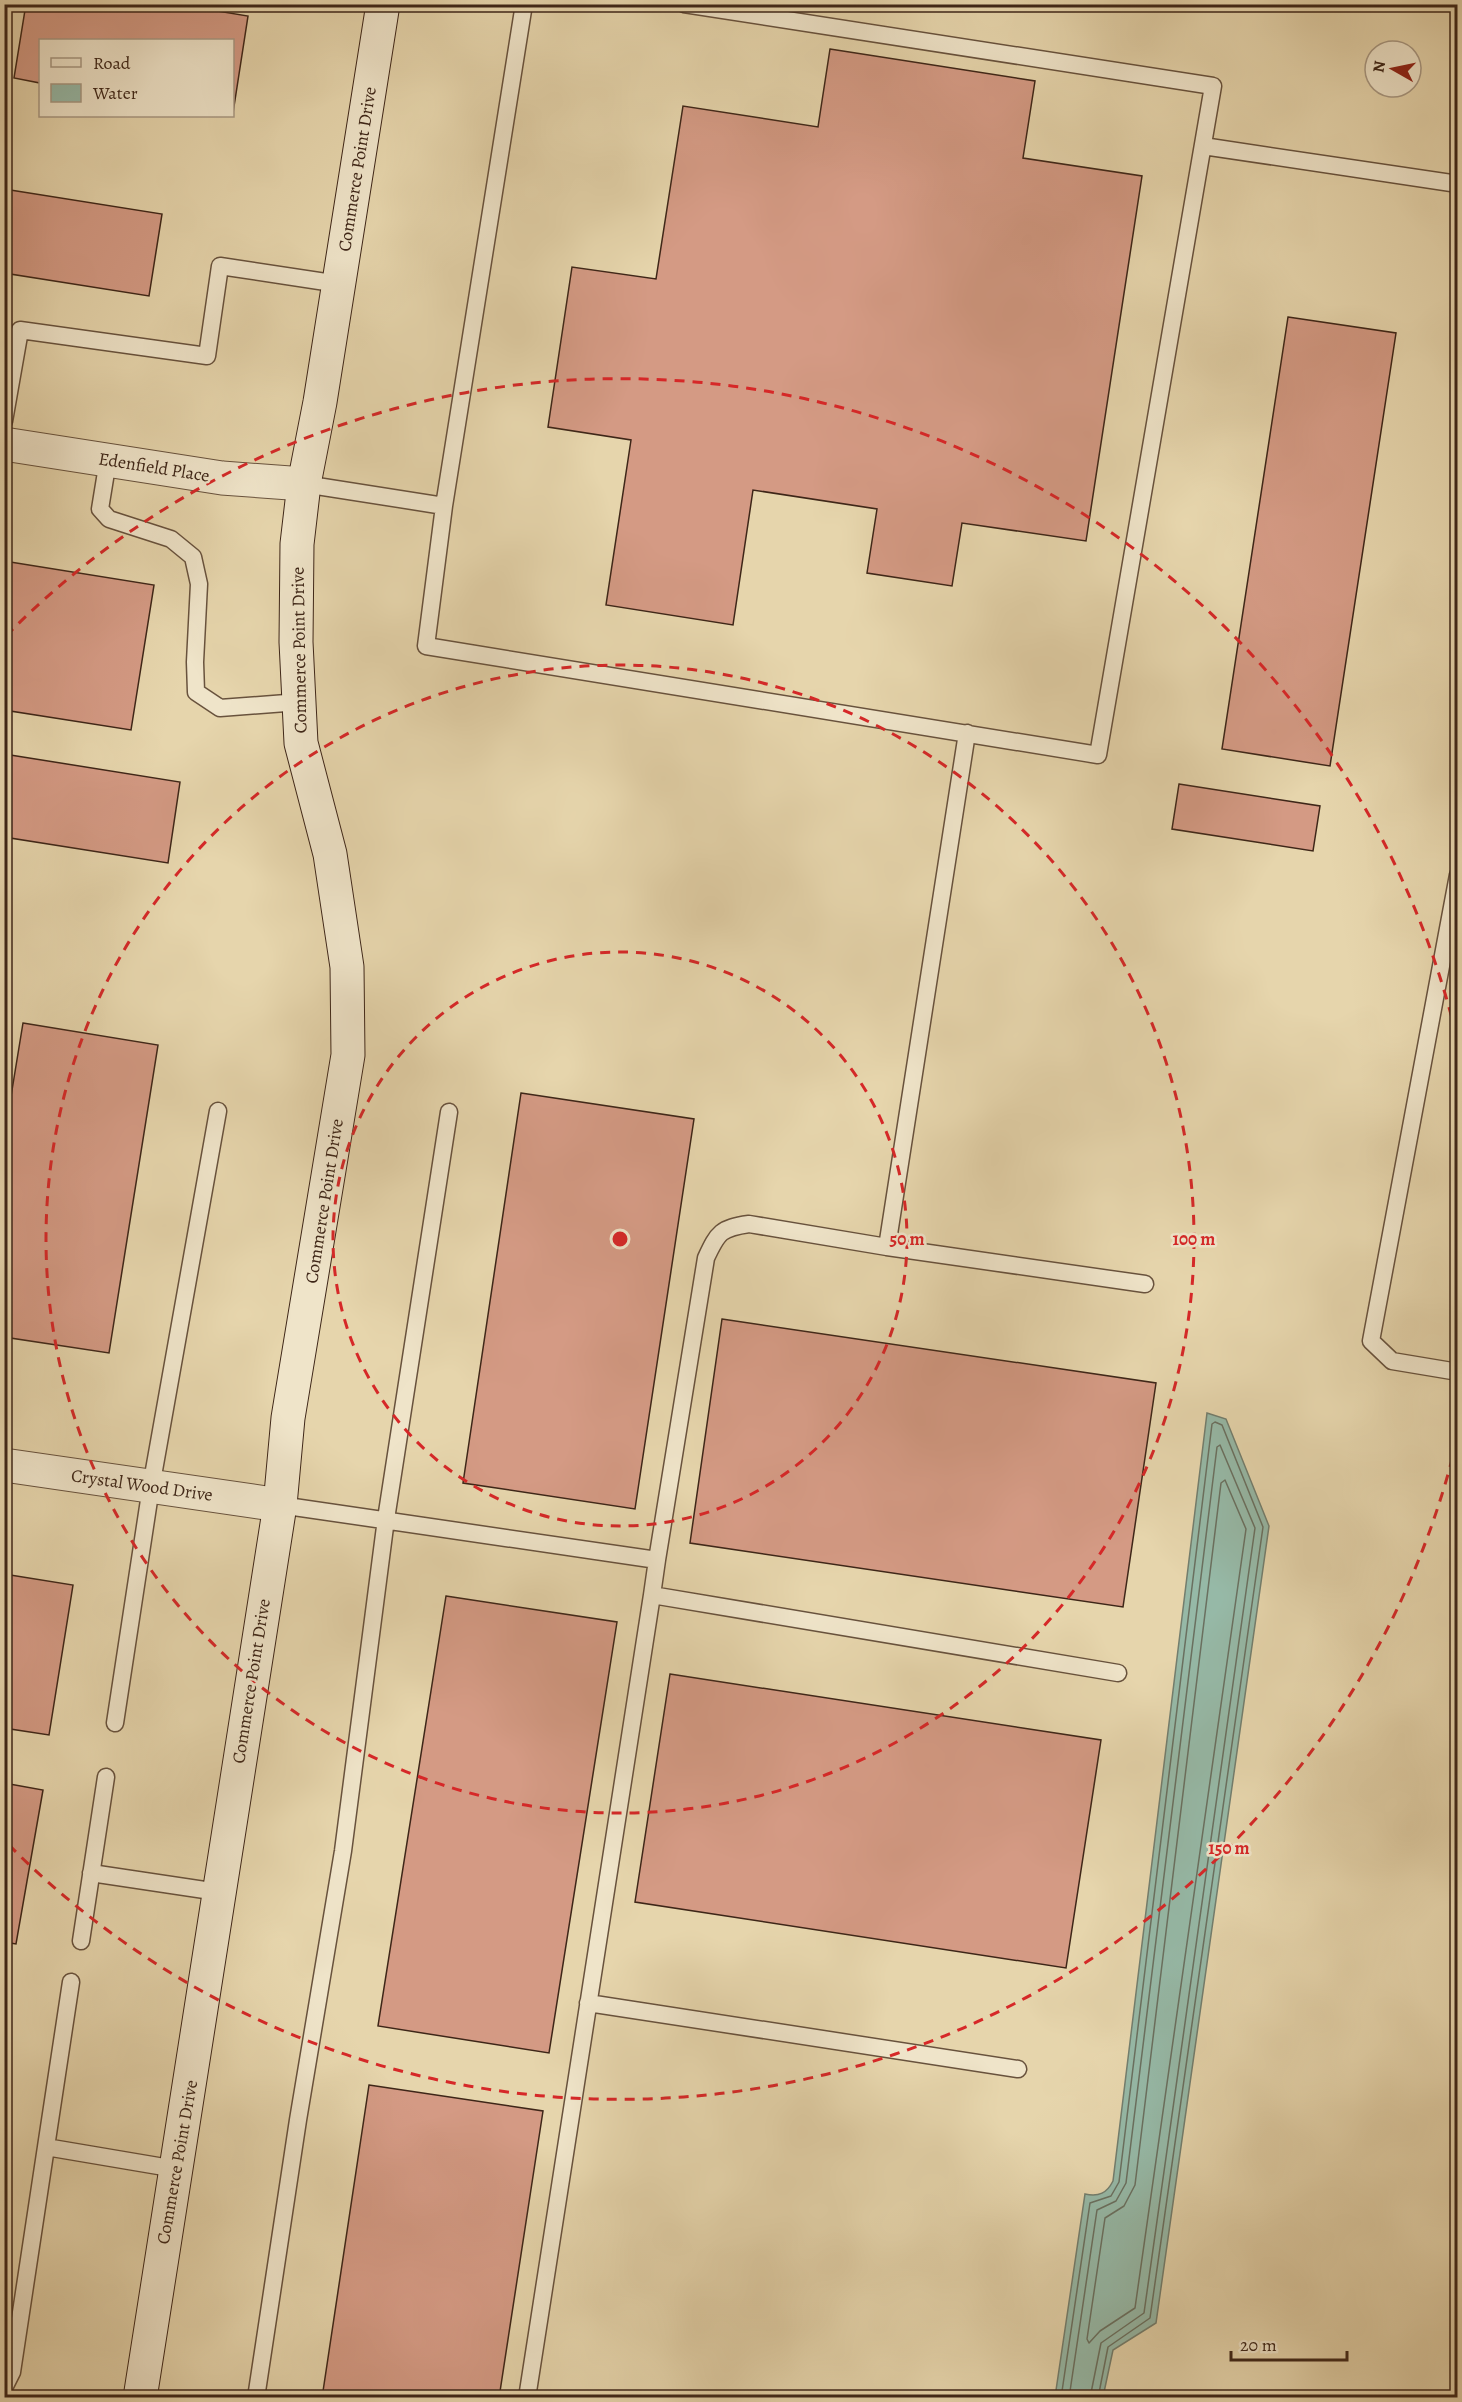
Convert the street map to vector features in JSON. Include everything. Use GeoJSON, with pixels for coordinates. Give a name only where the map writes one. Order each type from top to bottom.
{"type":"FeatureCollection","features":[{"type":"Feature","properties":{"kind":"street","name":"Commerce Point Drive"},"geometry":{"type":"LineString","coordinates":[[140,2397],[194,2065],[218,1892],[280,1505],[288,1418],[348,1055],[347,967],[330,854],[301,743],[296,642],[297,544],[304,484],[320,402],[383,4]]}},
{"type":"Feature","properties":{"kind":"street","name":"Edenfield Place"},"geometry":{"type":"LineString","coordinates":[[4,444],[222,478],[304,484]]}},
{"type":"Feature","properties":{"kind":"street","name":"Crystal Wood Drive"},"geometry":{"type":"LineString","coordinates":[[4,1466],[280,1505]]}},
{"type":"Feature","properties":{"kind":"lane"},"geometry":{"type":"LineString","coordinates":[[524,4],[444,506],[426,646],[1098,755],[1213,86],[684,4]]}},
{"type":"Feature","properties":{"kind":"lane"},"geometry":{"type":"LineString","coordinates":[[1203,146],[1458,184]]}},
{"type":"Feature","properties":{"kind":"lane"},"geometry":{"type":"LineString","coordinates":[[4,421],[20,330],[207,356],[220,266],[339,284]]}},
{"type":"Feature","properties":{"kind":"lane"},"geometry":{"type":"LineString","coordinates":[[108,460],[100,509],[109,519],[171,539],[193,557],[199,584],[195,662],[196,692],[220,708],[299,702]]}},
{"type":"Feature","properties":{"kind":"lane"},"geometry":{"type":"LineString","coordinates":[[304,484],[444,506]]}},
{"type":"Feature","properties":{"kind":"lane"},"geometry":{"type":"LineString","coordinates":[[887,1247],[967,733]]}},
{"type":"Feature","properties":{"kind":"lane"},"geometry":{"type":"LineString","coordinates":[[1458,876],[1371,1341],[1392,1361],[1458,1372]]}},
{"type":"Feature","properties":{"kind":"lane"},"geometry":{"type":"LineString","coordinates":[[115,1724],[151,1487],[218,1111]]}},
{"type":"Feature","properties":{"kind":"lane"},"geometry":{"type":"LineString","coordinates":[[256,2397],[300,2108],[343,1851],[386,1520],[449,1112]]}},
{"type":"Feature","properties":{"kind":"lane"},"geometry":{"type":"LineString","coordinates":[[527,2397],[657,1560],[706,1258],[714,1240],[728,1227],[749,1224],[887,1247],[1145,1284]]}},
{"type":"Feature","properties":{"kind":"lane"},"geometry":{"type":"LineString","coordinates":[[280,1505],[657,1560]]}},
{"type":"Feature","properties":{"kind":"lane"},"geometry":{"type":"LineString","coordinates":[[652,1595],[1118,1673]]}},
{"type":"Feature","properties":{"kind":"lane"},"geometry":{"type":"LineString","coordinates":[[81,1941],[106,1777]]}},
{"type":"Feature","properties":{"kind":"lane"},"geometry":{"type":"LineString","coordinates":[[91,1874],[218,1892]]}},
{"type":"Feature","properties":{"kind":"lane"},"geometry":{"type":"LineString","coordinates":[[4,2388],[12,2372],[71,1982]]}},
{"type":"Feature","properties":{"kind":"lane"},"geometry":{"type":"LineString","coordinates":[[588,2003],[1018,2069]]}},
{"type":"Feature","properties":{"kind":"lane"},"geometry":{"type":"LineString","coordinates":[[46,2147],[176,2169]]}},
{"type":"Feature","properties":{"kind":"water"},"geometry":{"type":"Polygon","coordinates":[[[1207,1413],[1226,1419],[1269,1526],[1156,2323],[1113,2350],[1103,2397],[1055,2397],[1085,2194],[1102,2193],[1113,2181],[1207,1413]]]}},
{"type":"Feature","properties":{"kind":"building"},"geometry":{"type":"Polygon","coordinates":[[[26,4],[175,4],[248,16],[234,107],[234,39],[39,39],[39,83],[14,78],[26,4]]]}},
{"type":"Feature","properties":{"kind":"building"},"geometry":{"type":"Polygon","coordinates":[[[830,49],[1035,81],[1023,158],[1142,176],[1086,541],[962,523],[952,586],[867,573],[877,509],[753,490],[733,625],[606,605],[631,440],[548,427],[572,267],[656,279],[683,106],[818,127],[830,49]]]}},
{"type":"Feature","properties":{"kind":"building"},"geometry":{"type":"Polygon","coordinates":[[[4,189],[162,214],[149,296],[4,273],[4,189]]]}},
{"type":"Feature","properties":{"kind":"building"},"geometry":{"type":"Polygon","coordinates":[[[1288,317],[1396,333],[1330,766],[1222,749],[1288,317]]]}},
{"type":"Feature","properties":{"kind":"building"},"geometry":{"type":"Polygon","coordinates":[[[4,561],[154,585],[131,730],[4,710],[4,561]]]}},
{"type":"Feature","properties":{"kind":"building"},"geometry":{"type":"Polygon","coordinates":[[[4,754],[180,782],[168,863],[4,837],[4,754]]]}},
{"type":"Feature","properties":{"kind":"building"},"geometry":{"type":"Polygon","coordinates":[[[1179,784],[1320,806],[1313,851],[1172,829],[1179,784]]]}},
{"type":"Feature","properties":{"kind":"building"},"geometry":{"type":"Polygon","coordinates":[[[23,1023],[158,1045],[109,1353],[4,1337],[4,1139],[23,1023]]]}},
{"type":"Feature","properties":{"kind":"building"},"geometry":{"type":"Polygon","coordinates":[[[521,1093],[694,1119],[635,1509],[463,1483],[521,1093]]]}},
{"type":"Feature","properties":{"kind":"building"},"geometry":{"type":"Polygon","coordinates":[[[722,1319],[1156,1383],[1123,1607],[690,1543],[722,1319]]]}},
{"type":"Feature","properties":{"kind":"building"},"geometry":{"type":"Polygon","coordinates":[[[4,1574],[73,1585],[49,1735],[4,1728],[4,1574]]]}},
{"type":"Feature","properties":{"kind":"building"},"geometry":{"type":"Polygon","coordinates":[[[446,1596],[617,1622],[549,2053],[378,2026],[446,1596]]]}},
{"type":"Feature","properties":{"kind":"building"},"geometry":{"type":"Polygon","coordinates":[[[670,1674],[1101,1740],[1066,1968],[635,1902],[670,1674]]]}},
{"type":"Feature","properties":{"kind":"building"},"geometry":{"type":"Polygon","coordinates":[[[4,1783],[43,1790],[16,1944],[4,1942],[4,1783]]]}},
{"type":"Feature","properties":{"kind":"building"},"geometry":{"type":"Polygon","coordinates":[[[369,2085],[543,2111],[499,2398],[322,2398],[369,2085]]]}}]}
